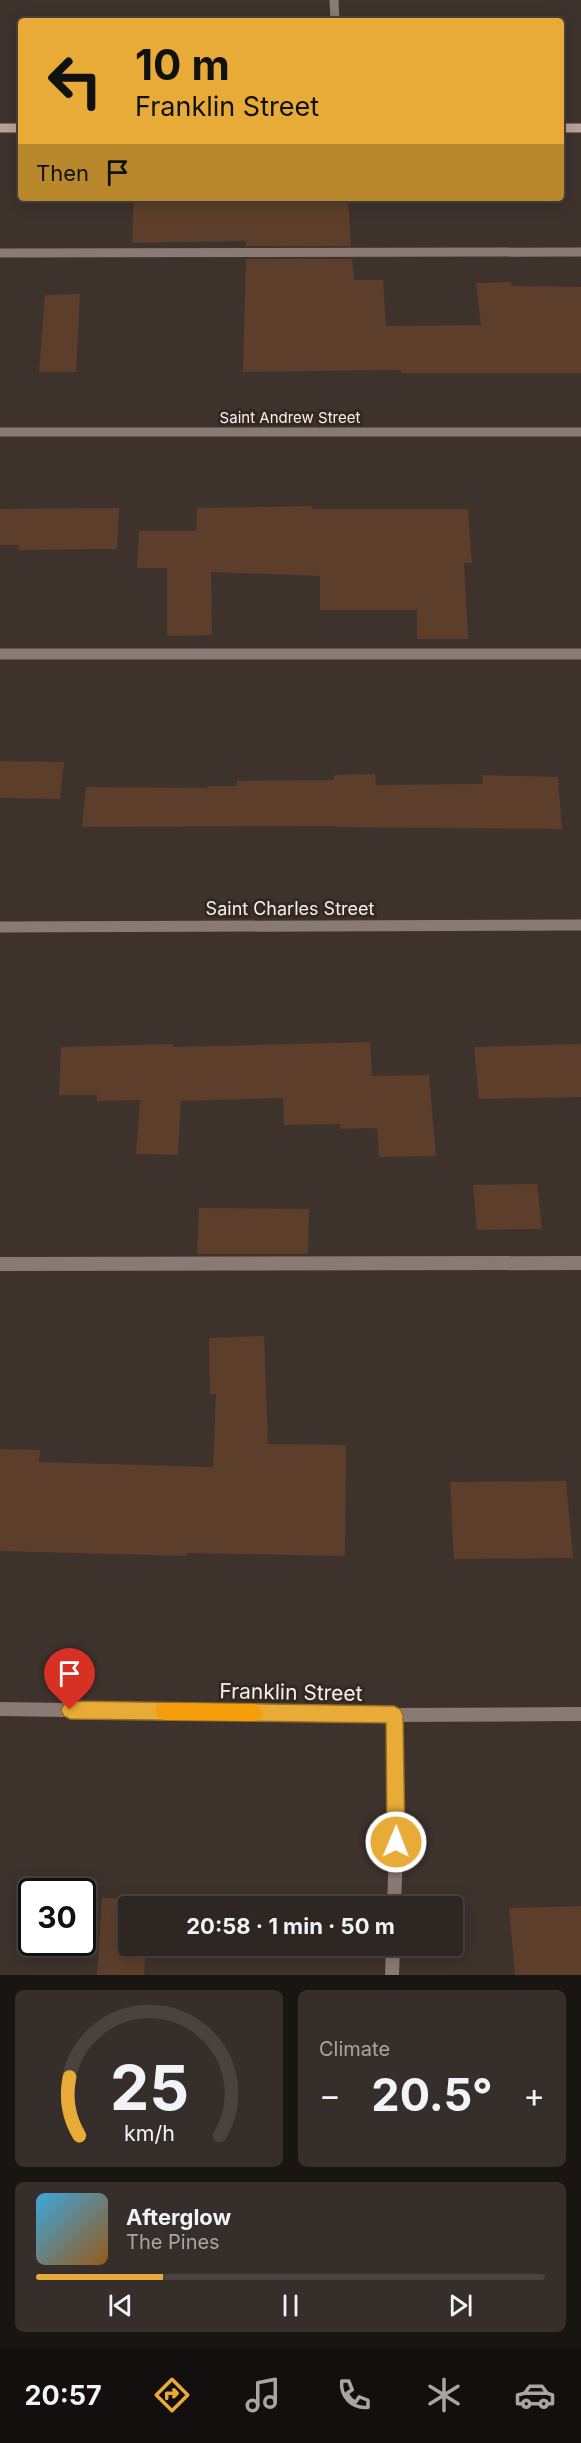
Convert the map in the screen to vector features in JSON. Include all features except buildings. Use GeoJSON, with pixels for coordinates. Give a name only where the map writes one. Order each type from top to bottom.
{"type":"FeatureCollection","features":[{"type":"Feature","properties":{"kind":"main road"},"geometry":{"type":"LineString","coordinates":[[0,128],[18,128]]}},
{"type":"Feature","properties":{"kind":"main road"},"geometry":{"type":"LineString","coordinates":[[564,128],[581,128]]}},
{"type":"Feature","properties":{"kind":"street"},"geometry":{"type":"LineString","coordinates":[[334,0],[335,18]]}},
{"type":"Feature","properties":{"kind":"street"},"geometry":{"type":"LineString","coordinates":[[0,253],[581,252]]}},
{"type":"Feature","properties":{"kind":"street","name":"Saint Andrew Street"},"geometry":{"type":"LineString","coordinates":[[0,432],[581,432]]}},
{"type":"Feature","properties":{"kind":"street"},"geometry":{"type":"LineString","coordinates":[[0,654],[581,654]]}},
{"type":"Feature","properties":{"kind":"street","name":"Saint Charles Street"},"geometry":{"type":"LineString","coordinates":[[0,927],[581,925]]}},
{"type":"Feature","properties":{"kind":"street"},"geometry":{"type":"LineString","coordinates":[[0,1264],[581,1263]]}},
{"type":"Feature","properties":{"kind":"street","name":"Franklin Street"},"geometry":{"type":"LineString","coordinates":[[0,1709],[394,1715],[581,1714]]}},
{"type":"Feature","properties":{"kind":"street"},"geometry":{"type":"LineString","coordinates":[[394,1715],[397,1821],[394,1896]]}},
{"type":"Feature","properties":{"kind":"street"},"geometry":{"type":"LineString","coordinates":[[392,1975],[393,1956]]}},
{"type":"Feature","properties":{"kind":"slow traffic"},"geometry":{"type":"LineString","coordinates":[[164,1711],[254,1713]]}},
{"type":"Feature","properties":{"kind":"route"},"geometry":{"type":"LineString","coordinates":[[70,1710],[394,1715],[396,1842]]}}]}
